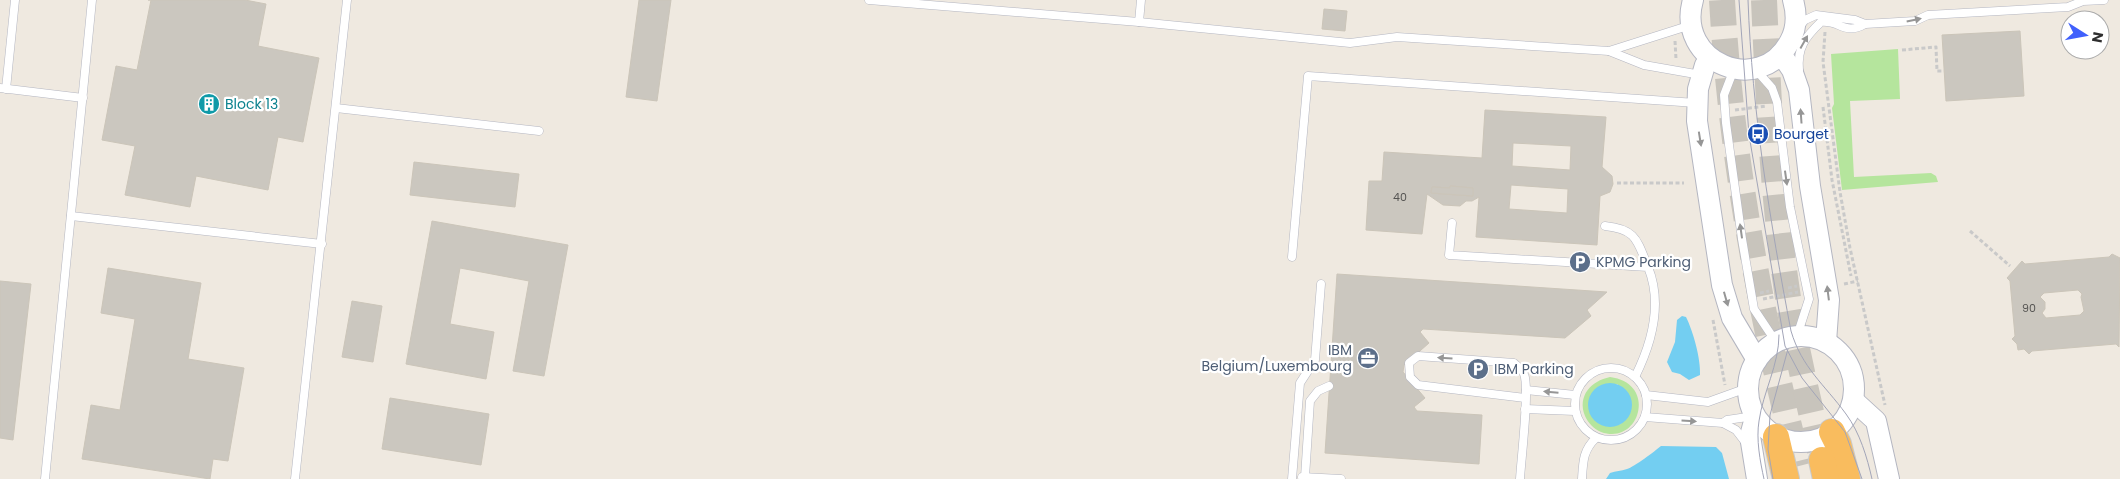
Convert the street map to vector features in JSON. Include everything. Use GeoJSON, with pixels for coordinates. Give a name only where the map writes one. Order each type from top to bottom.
{"type":"FeatureCollection","features":[{"type":"Feature","properties":{"kind":"highway"},"geometry":{"type":"LineString","coordinates":[[1832,432],[1838,444],[1847,479]]}},
{"type":"Feature","properties":{"kind":"highway"},"geometry":{"type":"LineString","coordinates":[[1776,437],[1807,473]]}},
{"type":"Feature","properties":{"kind":"street"},"geometry":{"type":"LineString","coordinates":[[1693,0],[1691,25],[1694,38],[1706,67],[1696,103],[1719,266],[1732,318],[1757,360]]}},
{"type":"Feature","properties":{"kind":"street"},"geometry":{"type":"LineString","coordinates":[[1706,67],[1744,69],[1766,64],[1781,54],[1793,34],[1796,21],[1794,0]]}},
{"type":"Feature","properties":{"kind":"street"},"geometry":{"type":"LineString","coordinates":[[1781,54],[1792,70],[1799,90],[1810,186],[1818,288],[1829,318],[1826,342]]}},
{"type":"Feature","properties":{"kind":"street"},"geometry":{"type":"LineString","coordinates":[[1797,336],[1826,342],[1839,353],[1847,364],[1853,381],[1853,400],[1849,412],[1832,432],[1817,440],[1800,443],[1776,437],[1759,423],[1755,417],[1747,388],[1751,371],[1757,360],[1776,342],[1797,336]]}},
{"type":"Feature","properties":{"kind":"street"},"geometry":{"type":"LineString","coordinates":[[1853,400],[1876,421],[1889,479]]}},
{"type":"Feature","properties":{"kind":"street"},"geometry":{"type":"LineString","coordinates":[[1755,417],[1750,436],[1757,479]]}},
{"type":"Feature","properties":{"kind":"lane"},"geometry":{"type":"LineString","coordinates":[[15,0],[3,88],[83,98]]}},
{"type":"Feature","properties":{"kind":"lane"},"geometry":{"type":"LineString","coordinates":[[44,479],[92,0]]}},
{"type":"Feature","properties":{"kind":"lane"},"geometry":{"type":"LineString","coordinates":[[295,479],[347,0]]}},
{"type":"Feature","properties":{"kind":"lane"},"geometry":{"type":"LineString","coordinates":[[869,0],[1139,22],[1350,42],[1397,37],[1609,50],[1644,65],[1706,67]]}},
{"type":"Feature","properties":{"kind":"lane"},"geometry":{"type":"LineString","coordinates":[[1139,22],[1141,0]]}},
{"type":"Feature","properties":{"kind":"lane"},"geometry":{"type":"LineString","coordinates":[[1799,90],[1800,47],[1809,33],[1821,22],[1826,21],[1848,29],[1857,28],[1865,24],[1916,21],[1928,15],[2068,7],[2082,1],[2104,0]]}},
{"type":"Feature","properties":{"kind":"lane"},"geometry":{"type":"LineString","coordinates":[[1793,34],[1805,20],[1816,14],[1855,20],[1865,24]]}},
{"type":"Feature","properties":{"kind":"lane"},"geometry":{"type":"LineString","coordinates":[[1609,50],[1691,25]]}},
{"type":"Feature","properties":{"kind":"lane"},"geometry":{"type":"LineString","coordinates":[[1776,342],[1757,314],[1752,301],[1725,111],[1724,95],[1744,69],[1764,77],[1772,88],[1777,105],[1790,207],[1818,288],[1797,336]]}},
{"type":"Feature","properties":{"kind":"lane"},"geometry":{"type":"LineString","coordinates":[[1292,257],[1308,76],[1696,103]]}},
{"type":"Feature","properties":{"kind":"lane"},"geometry":{"type":"LineString","coordinates":[[336,108],[539,131]]}},
{"type":"Feature","properties":{"kind":"lane"},"geometry":{"type":"LineString","coordinates":[[71,216],[322,244]]}},
{"type":"Feature","properties":{"kind":"lane"},"geometry":{"type":"LineString","coordinates":[[1452,223],[1450,255],[1648,267]]}},
{"type":"Feature","properties":{"kind":"lane"},"geometry":{"type":"LineString","coordinates":[[1605,226],[1621,228],[1631,233],[1638,243],[1654,287],[1655,315],[1647,350],[1635,377]]}},
{"type":"Feature","properties":{"kind":"lane"},"geometry":{"type":"LineString","coordinates":[[1321,284],[1315,360],[1300,383],[1292,478],[1341,479]]}},
{"type":"Feature","properties":{"kind":"lane"},"geometry":{"type":"LineString","coordinates":[[1520,479],[1526,394],[1524,374],[1514,363],[1418,356],[1409,363],[1410,377],[1418,385],[1526,394],[1576,394]]}},
{"type":"Feature","properties":{"kind":"lane"},"geometry":{"type":"LineString","coordinates":[[1607,368],[1618,369],[1635,377],[1646,394],[1645,417],[1634,432],[1619,440],[1607,441],[1596,438],[1584,429],[1575,411],[1576,394],[1580,385],[1597,371],[1607,368]]}},
{"type":"Feature","properties":{"kind":"lane"},"geometry":{"type":"LineString","coordinates":[[1305,477],[1310,401],[1318,390],[1329,386]]}},
{"type":"Feature","properties":{"kind":"lane"},"geometry":{"type":"LineString","coordinates":[[1646,394],[1708,402],[1727,397],[1747,388]]}},
{"type":"Feature","properties":{"kind":"lane"},"geometry":{"type":"LineString","coordinates":[[1525,409],[1575,411]]}},
{"type":"Feature","properties":{"kind":"lane"},"geometry":{"type":"LineString","coordinates":[[1645,417],[1723,423],[1736,430],[1751,449]]}},
{"type":"Feature","properties":{"kind":"lane"},"geometry":{"type":"LineString","coordinates":[[1723,423],[1727,420],[1755,417]]}},
{"type":"Feature","properties":{"kind":"lane"},"geometry":{"type":"LineString","coordinates":[[1582,479],[1583,462],[1587,446],[1596,438]]}},
{"type":"Feature","properties":{"kind":"path"},"geometry":{"type":"LineString","coordinates":[[1826,21],[1823,62],[1841,201],[1886,411]]}},
{"type":"Feature","properties":{"kind":"path"},"geometry":{"type":"LineString","coordinates":[[1902,50],[1936,47],[1937,71],[1944,71]]}},
{"type":"Feature","properties":{"kind":"path"},"geometry":{"type":"LineString","coordinates":[[1725,111],[1777,105]]}},
{"type":"Feature","properties":{"kind":"path"},"geometry":{"type":"LineString","coordinates":[[1823,108],[1832,180],[1851,276]]}},
{"type":"Feature","properties":{"kind":"path"},"geometry":{"type":"LineString","coordinates":[[1617,183],[1684,183]]}},
{"type":"Feature","properties":{"kind":"path"},"geometry":{"type":"LineString","coordinates":[[1970,231],[2010,266]]}},
{"type":"Feature","properties":{"kind":"path"},"geometry":{"type":"LineString","coordinates":[[1752,301],[1858,281]]}},
{"type":"Feature","properties":{"kind":"path"},"geometry":{"type":"LineString","coordinates":[[1727,397],[1711,309],[1728,306]]}},
{"type":"Feature","properties":{"kind":"green space"},"geometry":{"type":"Polygon","coordinates":[[[1898,49],[1900,99],[1850,101],[1854,177],[1931,173],[1936,176],[1938,182],[1842,190],[1832,108],[1834,104],[1831,54],[1898,49]]]}},
{"type":"Feature","properties":{"kind":"green space"},"geometry":{"type":"Polygon","coordinates":[[[1610,377],[1625,382],[1634,390],[1639,401],[1638,412],[1634,422],[1626,430],[1615,434],[1601,432],[1594,427],[1586,419],[1583,409],[1584,396],[1587,391],[1603,379],[1610,377]],[[1617,384],[1598,387],[1590,398],[1606,426],[1621,424],[1628,393],[1617,384]]]}},
{"type":"Feature","properties":{"kind":"water"},"geometry":{"type":"Polygon","coordinates":[[[1682,316],[1686,317],[1691,330],[1699,361],[1700,375],[1689,380],[1680,374],[1672,372],[1667,362],[1675,342],[1677,320],[1682,316]]]}},
{"type":"Feature","properties":{"kind":"water"},"geometry":{"type":"Polygon","coordinates":[[[1610,383],[1622,387],[1628,393],[1632,405],[1628,417],[1622,423],[1610,427],[1598,423],[1592,417],[1588,405],[1592,393],[1598,387],[1610,383]]]}},
{"type":"Feature","properties":{"kind":"water"},"geometry":{"type":"Polygon","coordinates":[[[1661,446],[1716,447],[1722,453],[1729,479],[1606,479],[1610,473],[1630,468],[1661,446]]]}},
{"type":"Feature","properties":{"kind":"building","name":"Block 13"},"geometry":{"type":"Polygon","coordinates":[[[151,0],[245,0],[266,4],[258,46],[319,58],[303,142],[278,137],[268,190],[196,176],[190,207],[125,195],[135,146],[102,140],[116,66],[137,70],[151,0]]]}},
{"type":"Feature","properties":{"kind":"building"},"geometry":{"type":"Polygon","coordinates":[[[639,0],[671,0],[657,101],[626,97],[639,0]]]}},
{"type":"Feature","properties":{"kind":"building"},"geometry":{"type":"Polygon","coordinates":[[[1324,9],[1347,11],[1345,31],[1322,29],[1324,9]]]}},
{"type":"Feature","properties":{"kind":"building"},"geometry":{"type":"Polygon","coordinates":[[[2020,31],[2024,96],[1946,101],[1942,35],[2020,31]]]}},
{"type":"Feature","properties":{"kind":"building"},"geometry":{"type":"Polygon","coordinates":[[[1485,110],[1606,117],[1602,167],[1612,176],[1613,184],[1610,192],[1600,196],[1597,245],[1476,237],[1479,197],[1472,201],[1466,201],[1460,206],[1443,205],[1427,194],[1422,234],[1366,230],[1369,181],[1382,181],[1384,152],[1482,158],[1485,110]],[[1513,143],[1512,166],[1570,170],[1571,146],[1513,143]],[[1511,185],[1509,209],[1567,213],[1568,189],[1511,185]],[[1450,186],[1450,188],[1432,187],[1431,193],[1473,196],[1473,188],[1450,186]]]}},
{"type":"Feature","properties":{"kind":"building"},"geometry":{"type":"Polygon","coordinates":[[[414,162],[519,174],[515,207],[410,195],[414,162]]]}},
{"type":"Feature","properties":{"kind":"building"},"geometry":{"type":"Polygon","coordinates":[[[1450,186],[1473,188],[1473,196],[1431,193],[1432,187],[1450,188],[1450,186]]]}},
{"type":"Feature","properties":{"kind":"building"},"geometry":{"type":"Polygon","coordinates":[[[432,221],[568,245],[544,376],[513,371],[529,281],[460,268],[450,324],[494,332],[486,379],[406,364],[432,221]]]}},
{"type":"Feature","properties":{"kind":"building"},"geometry":{"type":"Polygon","coordinates":[[[2112,254],[2120,258],[2119,347],[2116,344],[2032,351],[2029,354],[2024,349],[2018,350],[2017,344],[2012,339],[2015,336],[2010,281],[2007,278],[2022,261],[2025,264],[2109,257],[2112,254]],[[2078,290],[2044,293],[2040,297],[2045,302],[2045,309],[2042,313],[2046,318],[2080,315],[2084,311],[2082,294],[2078,290]]]}},
{"type":"Feature","properties":{"kind":"building"},"geometry":{"type":"Polygon","coordinates":[[[108,268],[201,283],[188,359],[244,368],[228,461],[213,459],[210,479],[82,459],[91,405],[120,410],[135,319],[101,313],[108,268]]]}},
{"type":"Feature","properties":{"kind":"building"},"geometry":{"type":"Polygon","coordinates":[[[1337,274],[1607,292],[1587,310],[1591,316],[1565,338],[1423,329],[1420,332],[1429,343],[1404,365],[1403,372],[1425,398],[1414,407],[1417,411],[1482,415],[1479,464],[1325,453],[1337,274]]]}},
{"type":"Feature","properties":{"kind":"building"},"geometry":{"type":"Polygon","coordinates":[[[0,281],[31,284],[13,440],[0,438],[0,281]]]}},
{"type":"Feature","properties":{"kind":"building"},"geometry":{"type":"Polygon","coordinates":[[[352,301],[382,306],[373,362],[342,357],[352,301]]]}},
{"type":"Feature","properties":{"kind":"building"},"geometry":{"type":"Polygon","coordinates":[[[390,398],[489,414],[481,465],[382,449],[390,398]]]}},
{"type":"Feature","properties":{"kind":"tunnel"},"geometry":{"type":"LineString","coordinates":[[1722,0],[1732,118],[1749,235],[1772,351],[1799,466]]}},
{"type":"Feature","properties":{"kind":"tunnel"},"geometry":{"type":"LineString","coordinates":[[1764,0],[1770,127],[1782,255],[1795,339],[1822,460]]}},
{"type":"Feature","properties":{"kind":"tram line"},"geometry":{"type":"LineString","coordinates":[[1739,0],[1749,135],[1785,346],[1802,378],[1845,432],[1862,479]]}},
{"type":"Feature","properties":{"kind":"tram line"},"geometry":{"type":"LineString","coordinates":[[1748,0],[1753,84],[1763,166],[1791,331],[1807,366],[1846,414],[1855,429],[1872,479]]}},
{"type":"Feature","properties":{"kind":"tram line"},"geometry":{"type":"LineString","coordinates":[[1764,479],[1759,450],[1758,428],[1761,410],[1774,368],[1779,335]]}},
{"type":"Feature","properties":{"kind":"tram line"},"geometry":{"type":"LineString","coordinates":[[1773,479],[1768,449],[1770,415],[1788,349]]}},
{"type":"Feature","properties":{"kind":"place","name":"Block 13"},"geometry":{"type":"Point","coordinates":[209,104]}},
{"type":"Feature","properties":{"kind":"place","name":"Bourget"},"geometry":{"type":"Point","coordinates":[1758,134]}},
{"type":"Feature","properties":{"kind":"place","name":"KPMG Parking"},"geometry":{"type":"Point","coordinates":[1580,262]}},
{"type":"Feature","properties":{"kind":"place","name":"IBM Belgium/Luxembourg"},"geometry":{"type":"Point","coordinates":[1368,358]}},
{"type":"Feature","properties":{"kind":"place","name":"IBM Parking"},"geometry":{"type":"Point","coordinates":[1478,369]}}]}
